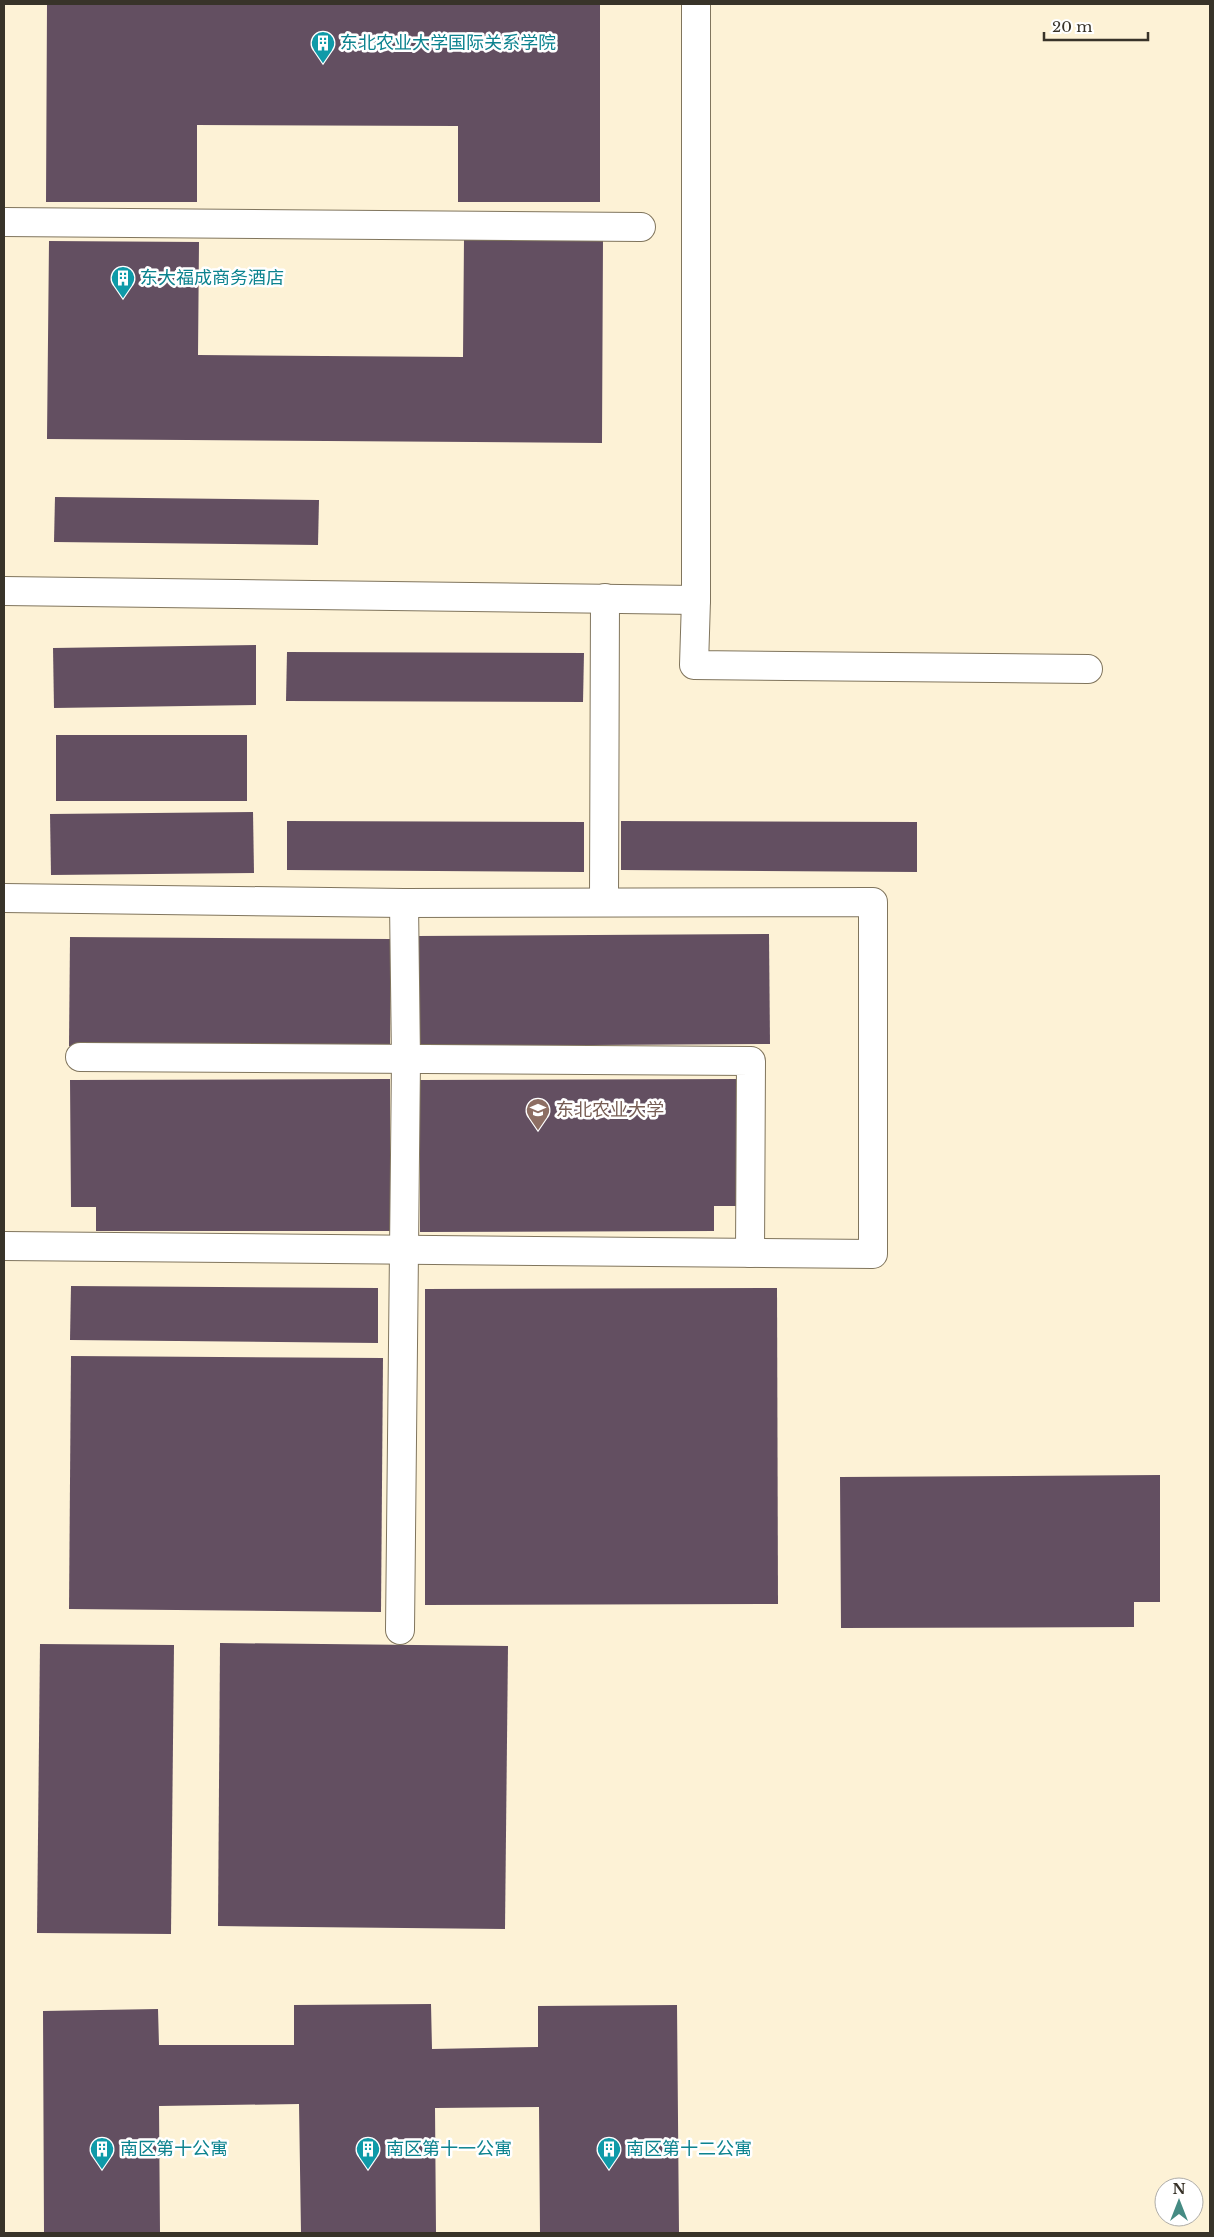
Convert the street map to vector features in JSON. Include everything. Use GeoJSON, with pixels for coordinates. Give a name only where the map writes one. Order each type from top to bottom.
{"type":"FeatureCollection","features":[{"type":"Feature","properties":{"kind":"street"},"geometry":{"type":"LineString","coordinates":[[696,4],[696,600],[694,666],[1088,670]]}},
{"type":"Feature","properties":{"kind":"street"},"geometry":{"type":"LineString","coordinates":[[4,222],[641,227]]}},
{"type":"Feature","properties":{"kind":"street"},"geometry":{"type":"LineString","coordinates":[[4,591],[696,600]]}},
{"type":"Feature","properties":{"kind":"street"},"geometry":{"type":"LineString","coordinates":[[604,598],[604,901]]}},
{"type":"Feature","properties":{"kind":"street"},"geometry":{"type":"LineString","coordinates":[[4,898],[404,903],[604,901],[872,902],[873,1254],[4,1246]]}},
{"type":"Feature","properties":{"kind":"street"},"geometry":{"type":"LineString","coordinates":[[400,1630],[406,1060],[404,903]]}},
{"type":"Feature","properties":{"kind":"street"},"geometry":{"type":"LineString","coordinates":[[80,1057],[751,1062],[750,1253]]}},
{"type":"Feature","properties":{"kind":"building","name":"东北农业大学国际关系学院"},"geometry":{"type":"Polygon","coordinates":[[[47,4],[600,4],[600,202],[458,202],[458,126],[197,125],[197,202],[46,202],[47,4]]]}},
{"type":"Feature","properties":{"kind":"building","name":"东大福成商务酒店"},"geometry":{"type":"Polygon","coordinates":[[[464,239],[603,239],[602,443],[47,439],[49,241],[199,242],[198,355],[463,357],[464,239]]]}},
{"type":"Feature","properties":{"kind":"building"},"geometry":{"type":"Polygon","coordinates":[[[55,497],[319,500],[318,545],[54,542],[55,497]]]}},
{"type":"Feature","properties":{"kind":"building"},"geometry":{"type":"Polygon","coordinates":[[[256,645],[256,705],[54,708],[53,648],[256,645]]]}},
{"type":"Feature","properties":{"kind":"building"},"geometry":{"type":"Polygon","coordinates":[[[287,652],[584,653],[583,702],[286,701],[287,652]]]}},
{"type":"Feature","properties":{"kind":"building"},"geometry":{"type":"Polygon","coordinates":[[[56,735],[247,735],[247,801],[56,801],[56,735]]]}},
{"type":"Feature","properties":{"kind":"building"},"geometry":{"type":"Polygon","coordinates":[[[253,812],[254,873],[51,875],[50,814],[253,812]]]}},
{"type":"Feature","properties":{"kind":"building"},"geometry":{"type":"Polygon","coordinates":[[[287,821],[584,822],[584,872],[287,870],[287,821]]]}},
{"type":"Feature","properties":{"kind":"building"},"geometry":{"type":"Polygon","coordinates":[[[621,821],[917,822],[917,872],[621,870],[621,821]]]}},
{"type":"Feature","properties":{"kind":"building"},"geometry":{"type":"Polygon","coordinates":[[[769,934],[770,1044],[417,1046],[417,936],[769,934]]]}},
{"type":"Feature","properties":{"kind":"building"},"geometry":{"type":"Polygon","coordinates":[[[70,937],[391,939],[390,1048],[69,1046],[70,937]]]}},
{"type":"Feature","properties":{"kind":"building"},"geometry":{"type":"Polygon","coordinates":[[[390,1079],[390,1231],[96,1231],[96,1207],[71,1207],[70,1080],[390,1079]]]}},
{"type":"Feature","properties":{"kind":"building"},"geometry":{"type":"Polygon","coordinates":[[[740,1079],[740,1206],[714,1206],[714,1231],[420,1232],[420,1080],[740,1079]]]}},
{"type":"Feature","properties":{"kind":"building"},"geometry":{"type":"Polygon","coordinates":[[[71,1286],[378,1288],[378,1343],[70,1340],[71,1286]]]}},
{"type":"Feature","properties":{"kind":"building"},"geometry":{"type":"Polygon","coordinates":[[[777,1288],[778,1604],[425,1605],[425,1289],[777,1288]]]}},
{"type":"Feature","properties":{"kind":"building"},"geometry":{"type":"Polygon","coordinates":[[[71,1356],[383,1358],[381,1612],[69,1609],[71,1356]]]}},
{"type":"Feature","properties":{"kind":"building"},"geometry":{"type":"Polygon","coordinates":[[[1160,1475],[1160,1602],[1134,1602],[1134,1627],[841,1628],[840,1477],[1160,1475]]]}},
{"type":"Feature","properties":{"kind":"building"},"geometry":{"type":"Polygon","coordinates":[[[220,1643],[508,1646],[505,1929],[218,1926],[220,1643]]]}},
{"type":"Feature","properties":{"kind":"building"},"geometry":{"type":"Polygon","coordinates":[[[40,1644],[174,1645],[171,1934],[37,1933],[40,1644]]]}},
{"type":"Feature","properties":{"kind":"building"},"geometry":{"type":"Polygon","coordinates":[[[431,2004],[432,2049],[538,2047],[538,2006],[677,2005],[679,2233],[540,2233],[539,2107],[435,2108],[436,2233],[301,2233],[299,2104],[159,2106],[160,2233],[44,2233],[43,2011],[158,2009],[159,2045],[294,2045],[294,2005],[431,2004]]]}},
{"type":"Feature","properties":{"kind":"place","name":"东北农业大学国际关系学院"},"geometry":{"type":"Point","coordinates":[323,64]}},
{"type":"Feature","properties":{"kind":"place","name":"东大福成商务酒店"},"geometry":{"type":"Point","coordinates":[123,299]}},
{"type":"Feature","properties":{"kind":"place","name":"东北农业大学"},"geometry":{"type":"Point","coordinates":[538,1131]}},
{"type":"Feature","properties":{"kind":"place","name":"南区第十公寓"},"geometry":{"type":"Point","coordinates":[102,2170]}},
{"type":"Feature","properties":{"kind":"place","name":"南区第十一公寓"},"geometry":{"type":"Point","coordinates":[368,2170]}},
{"type":"Feature","properties":{"kind":"place","name":"南区第十二公寓"},"geometry":{"type":"Point","coordinates":[609,2170]}}]}
